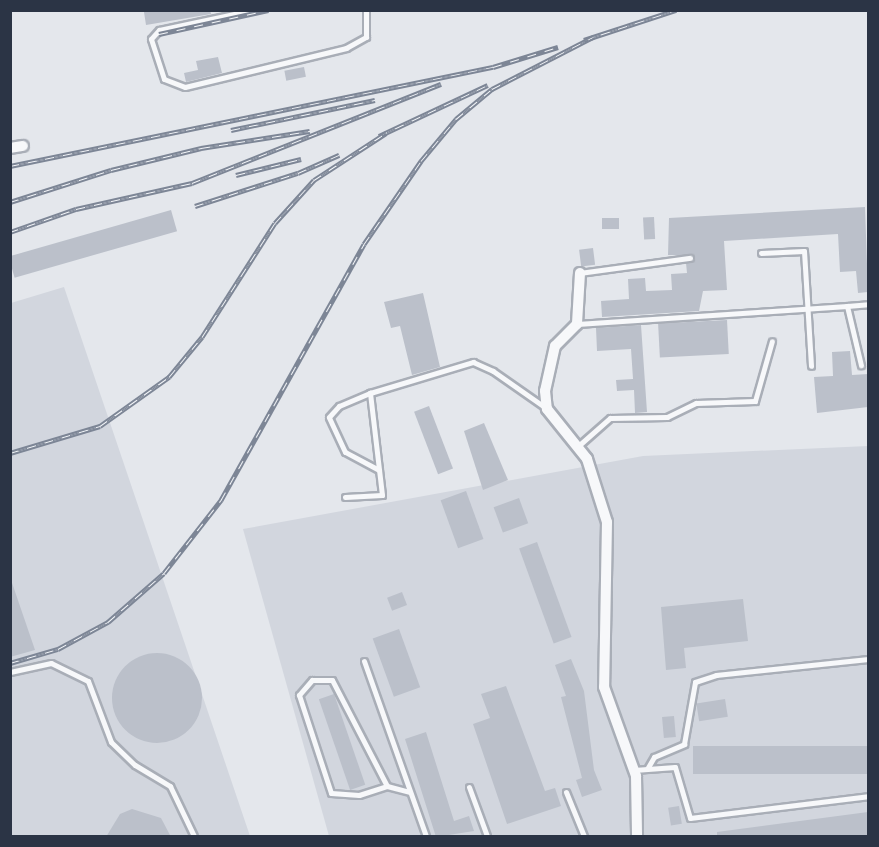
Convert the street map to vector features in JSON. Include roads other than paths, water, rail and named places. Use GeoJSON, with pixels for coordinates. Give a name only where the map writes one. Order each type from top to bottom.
{"type":"FeatureCollection","features":[{"type":"Feature","properties":{"kind":"street"},"geometry":{"type":"LineString","coordinates":[[10,148],[23,146]]}},
{"type":"Feature","properties":{"kind":"street"},"geometry":{"type":"LineString","coordinates":[[580,273],[577,324],[555,346],[545,392],[547,409],[577,447],[599,488],[606,522],[604,687],[634,770],[637,837]]}},
{"type":"Feature","properties":{"kind":"lane"},"geometry":{"type":"LineString","coordinates":[[253,10],[159,30],[151,39],[164,79],[185,87],[346,48],[366,37],[366,10]]}},
{"type":"Feature","properties":{"kind":"lane"},"geometry":{"type":"LineString","coordinates":[[761,253],[804,251],[811,366]]}},
{"type":"Feature","properties":{"kind":"lane"},"geometry":{"type":"LineString","coordinates":[[580,273],[690,258]]}},
{"type":"Feature","properties":{"kind":"lane"},"geometry":{"type":"LineString","coordinates":[[577,324],[868,304]]}},
{"type":"Feature","properties":{"kind":"lane"},"geometry":{"type":"LineString","coordinates":[[847,306],[861,365]]}},
{"type":"Feature","properties":{"kind":"lane"},"geometry":{"type":"LineString","coordinates":[[577,447],[610,418],[667,417],[696,403],[755,401],[772,341]]}},
{"type":"Feature","properties":{"kind":"lane"},"geometry":{"type":"LineString","coordinates":[[379,470],[345,452],[329,417],[339,406],[370,393],[473,362],[493,371],[547,409]]}},
{"type":"Feature","properties":{"kind":"lane"},"geometry":{"type":"LineString","coordinates":[[345,497],[382,495],[370,393]]}},
{"type":"Feature","properties":{"kind":"lane"},"geometry":{"type":"LineString","coordinates":[[647,769],[654,757],[684,744],[695,682],[716,675],[868,659]]}},
{"type":"Feature","properties":{"kind":"lane"},"geometry":{"type":"LineString","coordinates":[[364,661],[426,837]]}},
{"type":"Feature","properties":{"kind":"lane"},"geometry":{"type":"LineString","coordinates":[[10,672],[51,663],[88,681],[111,742],[135,765],[170,786],[194,837]]}},
{"type":"Feature","properties":{"kind":"lane"},"geometry":{"type":"LineString","coordinates":[[387,786],[332,680],[312,680],[299,694],[331,793],[359,795],[387,786],[409,792]]}},
{"type":"Feature","properties":{"kind":"lane"},"geometry":{"type":"LineString","coordinates":[[634,770],[675,767],[690,818],[868,796]]}},
{"type":"Feature","properties":{"kind":"lane"},"geometry":{"type":"LineString","coordinates":[[469,787],[487,837]]}},
{"type":"Feature","properties":{"kind":"lane"},"geometry":{"type":"LineString","coordinates":[[566,792],[584,837]]}},
{"type":"Feature","properties":{"kind":"railway"},"geometry":{"type":"LineString","coordinates":[[159,34],[268,10]]}},
{"type":"Feature","properties":{"kind":"railway"},"geometry":{"type":"LineString","coordinates":[[584,40],[676,10]]}},
{"type":"Feature","properties":{"kind":"railway"},"geometry":{"type":"LineString","coordinates":[[10,663],[58,649],[108,622],[164,573],[221,500],[364,244],[421,161],[456,119],[492,89],[593,37]]}},
{"type":"Feature","properties":{"kind":"railway"},"geometry":{"type":"LineString","coordinates":[[10,166],[493,67],[558,47]]}},
{"type":"Feature","properties":{"kind":"railway"},"geometry":{"type":"LineString","coordinates":[[10,232],[76,209],[192,183],[441,84]]}},
{"type":"Feature","properties":{"kind":"railway"},"geometry":{"type":"LineString","coordinates":[[379,136],[488,85]]}},
{"type":"Feature","properties":{"kind":"railway"},"geometry":{"type":"LineString","coordinates":[[231,130],[375,100]]}},
{"type":"Feature","properties":{"kind":"railway"},"geometry":{"type":"LineString","coordinates":[[10,202],[111,170],[201,148],[310,131]]}},
{"type":"Feature","properties":{"kind":"railway"},"geometry":{"type":"LineString","coordinates":[[10,453],[100,426],[169,377],[202,337],[275,223],[314,180],[386,133]]}},
{"type":"Feature","properties":{"kind":"railway"},"geometry":{"type":"LineString","coordinates":[[195,206],[298,173],[339,155]]}},
{"type":"Feature","properties":{"kind":"railway"},"geometry":{"type":"LineString","coordinates":[[236,175],[301,159]]}}]}
